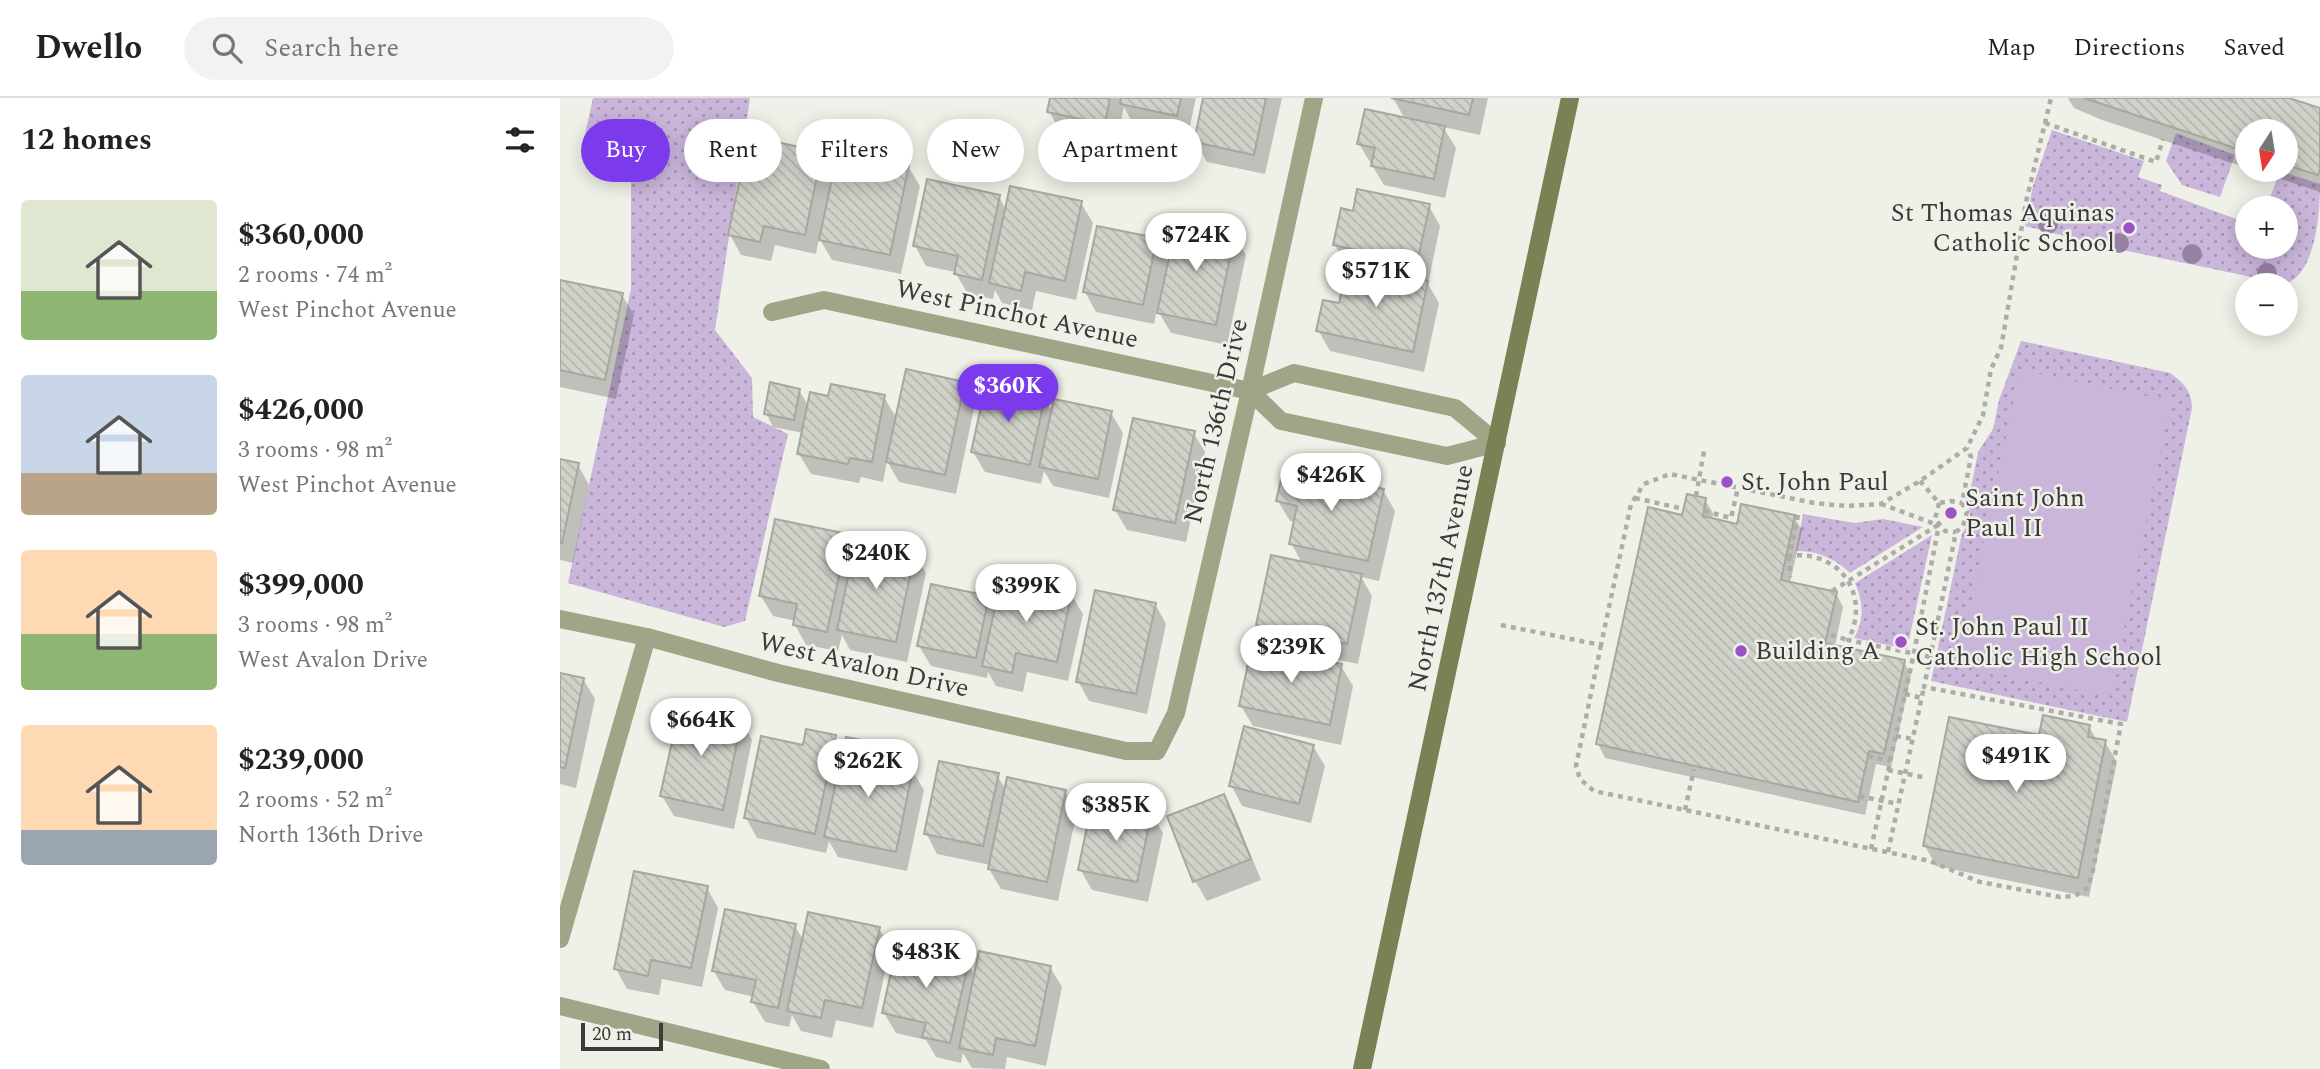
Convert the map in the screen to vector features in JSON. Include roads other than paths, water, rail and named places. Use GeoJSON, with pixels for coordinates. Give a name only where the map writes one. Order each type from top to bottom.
{"type":"FeatureCollection","features":[{"type":"Feature","properties":{"kind":"street","name":"North 136th Drive"},"geometry":{"type":"LineString","coordinates":[[1157,751],[1176,713],[1251,391],[1314,98]]}},
{"type":"Feature","properties":{"kind":"street","name":"North 137th Avenue"},"geometry":{"type":"LineString","coordinates":[[1362,1069],[1570,98]]}},
{"type":"Feature","properties":{"kind":"street","name":"West Pinchot Avenue"},"geometry":{"type":"LineString","coordinates":[[772,313],[824,300],[1251,391]]}},
{"type":"Feature","properties":{"kind":"street"},"geometry":{"type":"LineString","coordinates":[[1294,373],[1455,408],[1497,443],[1447,456],[1281,421],[1251,391],[1294,373]]}},
{"type":"Feature","properties":{"kind":"street","name":"West Avalon Drive"},"geometry":{"type":"LineString","coordinates":[[560,619],[647,637],[791,676],[1126,751],[1157,751]]}},
{"type":"Feature","properties":{"kind":"street"},"geometry":{"type":"LineString","coordinates":[[560,939],[647,637]]}},
{"type":"Feature","properties":{"kind":"street"},"geometry":{"type":"LineString","coordinates":[[560,1006],[821,1069]]}},
{"type":"Feature","properties":{"kind":"place","name":"St Thomas Aquinas Catholic School"},"geometry":{"type":"Point","coordinates":[2129,228]}},
{"type":"Feature","properties":{"kind":"place","name":"St. John Paul"},"geometry":{"type":"Point","coordinates":[1727,482]}},
{"type":"Feature","properties":{"kind":"place","name":"Saint John Paul II"},"geometry":{"type":"Point","coordinates":[1951,513]}},
{"type":"Feature","properties":{"kind":"place","name":"St. John Paul II Catholic High School"},"geometry":{"type":"Point","coordinates":[1901,642]}},
{"type":"Feature","properties":{"kind":"place","name":"Building A"},"geometry":{"type":"Point","coordinates":[1741,651]}}]}
